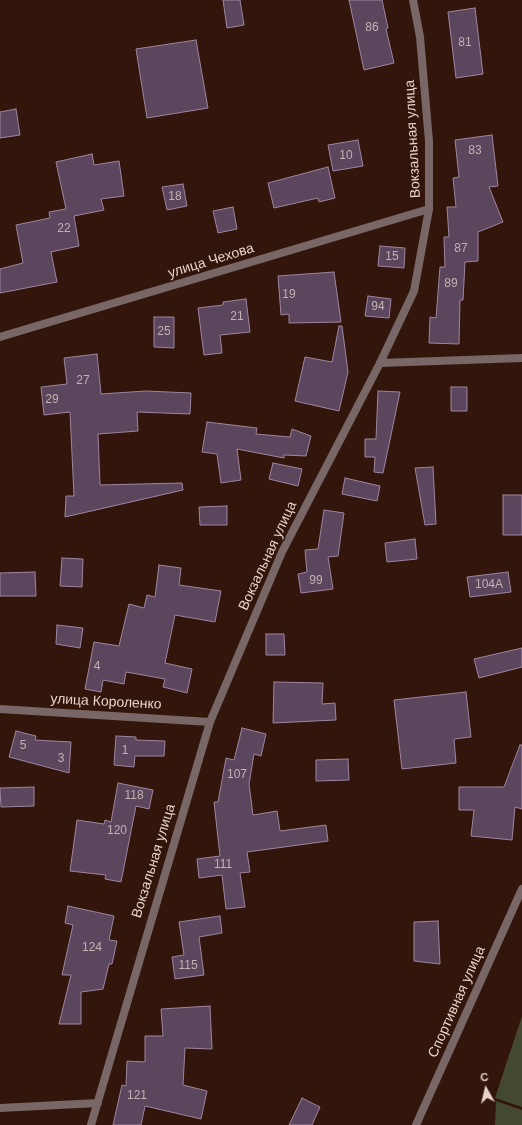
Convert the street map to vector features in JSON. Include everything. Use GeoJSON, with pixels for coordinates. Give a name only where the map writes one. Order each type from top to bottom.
{"type":"FeatureCollection","features":[{"type":"Feature","properties":{"kind":"street","name":"Вокзальная улица"},"geometry":{"type":"LineString","coordinates":[[91,1125],[210,722],[282,552],[380,363],[414,290],[429,209],[429,141],[420,37],[413,0]]}},
{"type":"Feature","properties":{"kind":"street","name":"улица Чехова"},"geometry":{"type":"LineString","coordinates":[[0,337],[429,209]]}},
{"type":"Feature","properties":{"kind":"street"},"geometry":{"type":"LineString","coordinates":[[380,363],[522,358]]}},
{"type":"Feature","properties":{"kind":"street","name":"улица Короленко"},"geometry":{"type":"LineString","coordinates":[[0,709],[210,722]]}},
{"type":"Feature","properties":{"kind":"street","name":"Спортивная улица"},"geometry":{"type":"LineString","coordinates":[[416,1125],[522,889]]}},
{"type":"Feature","properties":{"kind":"street"},"geometry":{"type":"LineString","coordinates":[[0,1108],[98,1103]]}},
{"type":"Feature","properties":{"kind":"green space"},"geometry":{"type":"Polygon","coordinates":[[[522,1016],[522,1107],[495,1098],[522,1016]]]}},
{"type":"Feature","properties":{"kind":"green space"},"geometry":{"type":"Polygon","coordinates":[[[496,1101],[522,1110],[522,1125],[495,1125],[496,1101]]]}},
{"type":"Feature","properties":{"kind":"building"},"geometry":{"type":"Polygon","coordinates":[[[223,0],[240,0],[244,25],[227,28],[223,0]]]}},
{"type":"Feature","properties":{"kind":"building"},"geometry":{"type":"Polygon","coordinates":[[[349,0],[382,0],[388,28],[386,29],[394,63],[364,70],[349,0]]]}},
{"type":"Feature","properties":{"kind":"building"},"geometry":{"type":"Polygon","coordinates":[[[475,8],[483,74],[456,78],[448,12],[475,8]]]}},
{"type":"Feature","properties":{"kind":"building"},"geometry":{"type":"Polygon","coordinates":[[[196,40],[208,108],[147,118],[136,49],[196,40]]]}},
{"type":"Feature","properties":{"kind":"building"},"geometry":{"type":"Polygon","coordinates":[[[16,109],[20,135],[0,138],[0,112],[16,109]]]}},
{"type":"Feature","properties":{"kind":"building"},"geometry":{"type":"Polygon","coordinates":[[[492,135],[498,186],[489,187],[503,222],[478,232],[478,261],[465,262],[463,300],[460,300],[459,344],[429,343],[430,317],[436,318],[440,267],[445,267],[444,237],[449,237],[447,207],[456,207],[453,178],[459,177],[455,140],[492,135]]]}},
{"type":"Feature","properties":{"kind":"building"},"geometry":{"type":"Polygon","coordinates":[[[358,140],[363,166],[333,171],[328,145],[358,140]]]}},
{"type":"Feature","properties":{"kind":"building"},"geometry":{"type":"Polygon","coordinates":[[[92,154],[94,165],[119,161],[124,196],[101,199],[104,210],[74,216],[79,246],[51,252],[57,282],[0,293],[0,269],[23,263],[16,225],[50,218],[49,212],[66,209],[56,162],[92,154]]]}},
{"type":"Feature","properties":{"kind":"building"},"geometry":{"type":"Polygon","coordinates":[[[328,167],[335,198],[319,202],[318,198],[274,208],[268,183],[328,167]]]}},
{"type":"Feature","properties":{"kind":"building"},"geometry":{"type":"Polygon","coordinates":[[[183,184],[187,206],[167,210],[162,187],[183,184]]]}},
{"type":"Feature","properties":{"kind":"building"},"geometry":{"type":"Polygon","coordinates":[[[233,207],[237,229],[218,233],[213,211],[233,207]]]}},
{"type":"Feature","properties":{"kind":"building"},"geometry":{"type":"Polygon","coordinates":[[[380,246],[405,248],[404,268],[378,266],[380,246]]]}},
{"type":"Feature","properties":{"kind":"building"},"geometry":{"type":"Polygon","coordinates":[[[334,272],[341,322],[289,323],[289,314],[281,315],[278,276],[334,272]]]}},
{"type":"Feature","properties":{"kind":"building"},"geometry":{"type":"Polygon","coordinates":[[[368,296],[391,299],[389,318],[365,316],[368,296]]]}},
{"type":"Feature","properties":{"kind":"building"},"geometry":{"type":"Polygon","coordinates":[[[246,299],[250,332],[220,335],[222,353],[204,355],[198,308],[223,305],[223,302],[246,299]]]}},
{"type":"Feature","properties":{"kind":"building"},"geometry":{"type":"Polygon","coordinates":[[[154,317],[174,317],[174,348],[154,347],[154,317]]]}},
{"type":"Feature","properties":{"kind":"building"},"geometry":{"type":"Polygon","coordinates":[[[339,326],[342,326],[348,372],[339,411],[295,401],[305,357],[332,362],[339,326]]]}},
{"type":"Feature","properties":{"kind":"building"},"geometry":{"type":"Polygon","coordinates":[[[97,354],[101,394],[146,391],[191,393],[190,414],[137,412],[138,431],[98,434],[100,485],[182,483],[183,490],[65,517],[66,496],[74,496],[70,412],[44,415],[41,387],[67,384],[64,358],[97,354]]]}},
{"type":"Feature","properties":{"kind":"building"},"geometry":{"type":"Polygon","coordinates":[[[451,387],[467,387],[467,411],[451,411],[451,387]]]}},
{"type":"Feature","properties":{"kind":"building"},"geometry":{"type":"Polygon","coordinates":[[[378,391],[400,392],[383,473],[374,472],[375,457],[365,457],[365,439],[376,439],[378,391]]]}},
{"type":"Feature","properties":{"kind":"building"},"geometry":{"type":"Polygon","coordinates":[[[207,422],[257,428],[256,434],[290,437],[292,429],[311,436],[306,456],[284,455],[284,458],[237,449],[241,480],[221,483],[217,454],[202,452],[207,422]]]}},
{"type":"Feature","properties":{"kind":"building"},"geometry":{"type":"Polygon","coordinates":[[[273,463],[302,469],[298,486],[269,479],[273,463]]]}},
{"type":"Feature","properties":{"kind":"building"},"geometry":{"type":"Polygon","coordinates":[[[433,467],[436,524],[425,525],[415,468],[433,467]]]}},
{"type":"Feature","properties":{"kind":"building"},"geometry":{"type":"Polygon","coordinates":[[[345,478],[380,486],[377,501],[342,494],[345,478]]]}},
{"type":"Feature","properties":{"kind":"building"},"geometry":{"type":"Polygon","coordinates":[[[503,495],[522,495],[522,535],[503,535],[503,495]]]}},
{"type":"Feature","properties":{"kind":"building"},"geometry":{"type":"Polygon","coordinates":[[[227,506],[227,525],[200,525],[199,507],[227,506]]]}},
{"type":"Feature","properties":{"kind":"building"},"geometry":{"type":"Polygon","coordinates":[[[324,510],[344,513],[338,556],[328,557],[333,589],[301,593],[298,574],[307,572],[305,550],[318,549],[324,510]]]}},
{"type":"Feature","properties":{"kind":"building"},"geometry":{"type":"Polygon","coordinates":[[[415,539],[417,559],[387,562],[385,543],[415,539]]]}},
{"type":"Feature","properties":{"kind":"building"},"geometry":{"type":"Polygon","coordinates":[[[62,558],[83,559],[82,587],[60,586],[62,558]]]}},
{"type":"Feature","properties":{"kind":"building"},"geometry":{"type":"Polygon","coordinates":[[[159,565],[181,568],[179,585],[221,591],[215,622],[175,615],[165,663],[192,669],[187,693],[163,687],[165,679],[126,672],[124,684],[103,680],[101,692],[85,689],[94,642],[119,646],[129,604],[144,608],[147,595],[155,597],[159,565]]]}},
{"type":"Feature","properties":{"kind":"building"},"geometry":{"type":"Polygon","coordinates":[[[35,572],[36,596],[0,596],[0,573],[35,572]]]}},
{"type":"Feature","properties":{"kind":"building"},"geometry":{"type":"Polygon","coordinates":[[[508,572],[511,592],[470,597],[467,577],[508,572]]]}},
{"type":"Feature","properties":{"kind":"building"},"geometry":{"type":"Polygon","coordinates":[[[57,625],[83,628],[80,648],[56,644],[57,625]]]}},
{"type":"Feature","properties":{"kind":"building"},"geometry":{"type":"Polygon","coordinates":[[[266,634],[284,634],[285,655],[266,655],[266,634]]]}},
{"type":"Feature","properties":{"kind":"building"},"geometry":{"type":"Polygon","coordinates":[[[522,648],[522,667],[479,678],[474,659],[522,648]]]}},
{"type":"Feature","properties":{"kind":"building"},"geometry":{"type":"Polygon","coordinates":[[[274,682],[323,683],[322,704],[335,703],[336,720],[273,723],[274,682]]]}},
{"type":"Feature","properties":{"kind":"building"},"geometry":{"type":"Polygon","coordinates":[[[466,692],[471,737],[454,739],[456,763],[402,769],[394,700],[466,692]]]}},
{"type":"Feature","properties":{"kind":"building"},"geometry":{"type":"Polygon","coordinates":[[[242,728],[266,734],[261,756],[254,754],[249,784],[253,815],[277,811],[280,831],[326,825],[328,841],[247,852],[250,872],[240,873],[245,907],[226,909],[222,875],[199,878],[197,859],[220,856],[214,802],[218,802],[226,758],[234,760],[242,728]]]}},
{"type":"Feature","properties":{"kind":"building"},"geometry":{"type":"Polygon","coordinates":[[[16,731],[36,736],[35,740],[71,742],[69,773],[9,757],[16,731]]]}},
{"type":"Feature","properties":{"kind":"building"},"geometry":{"type":"Polygon","coordinates":[[[116,736],[136,737],[136,740],[165,741],[164,756],[135,756],[134,767],[114,765],[116,736]]]}},
{"type":"Feature","properties":{"kind":"building"},"geometry":{"type":"Polygon","coordinates":[[[520,745],[522,745],[522,809],[515,807],[512,840],[471,836],[474,810],[459,810],[459,787],[504,787],[520,745]]]}},
{"type":"Feature","properties":{"kind":"building"},"geometry":{"type":"Polygon","coordinates":[[[348,759],[349,780],[316,781],[316,760],[348,759]]]}},
{"type":"Feature","properties":{"kind":"building"},"geometry":{"type":"Polygon","coordinates":[[[118,783],[153,790],[149,809],[136,806],[121,882],[105,879],[106,875],[70,871],[77,820],[104,824],[105,820],[111,822],[118,783]]]}},
{"type":"Feature","properties":{"kind":"building"},"geometry":{"type":"Polygon","coordinates":[[[34,787],[34,806],[1,807],[0,788],[34,787]]]}},
{"type":"Feature","properties":{"kind":"building"},"geometry":{"type":"Polygon","coordinates":[[[68,906],[114,916],[109,940],[117,941],[112,964],[109,964],[103,989],[81,992],[81,1024],[59,1024],[71,975],[62,975],[73,925],[65,923],[68,906]]]}},
{"type":"Feature","properties":{"kind":"building"},"geometry":{"type":"Polygon","coordinates":[[[220,916],[222,933],[199,937],[204,975],[175,979],[172,957],[184,955],[179,922],[220,916]]]}},
{"type":"Feature","properties":{"kind":"building"},"geometry":{"type":"Polygon","coordinates":[[[438,921],[440,964],[414,961],[414,922],[438,921]]]}},
{"type":"Feature","properties":{"kind":"building"},"geometry":{"type":"Polygon","coordinates":[[[210,1006],[212,1049],[185,1048],[183,1085],[207,1091],[201,1119],[145,1106],[141,1125],[113,1125],[122,1085],[126,1086],[127,1061],[145,1062],[145,1036],[163,1036],[161,1009],[210,1006]]]}},
{"type":"Feature","properties":{"kind":"building"},"geometry":{"type":"Polygon","coordinates":[[[302,1098],[320,1107],[312,1125],[289,1125],[302,1098]]]}}]}
